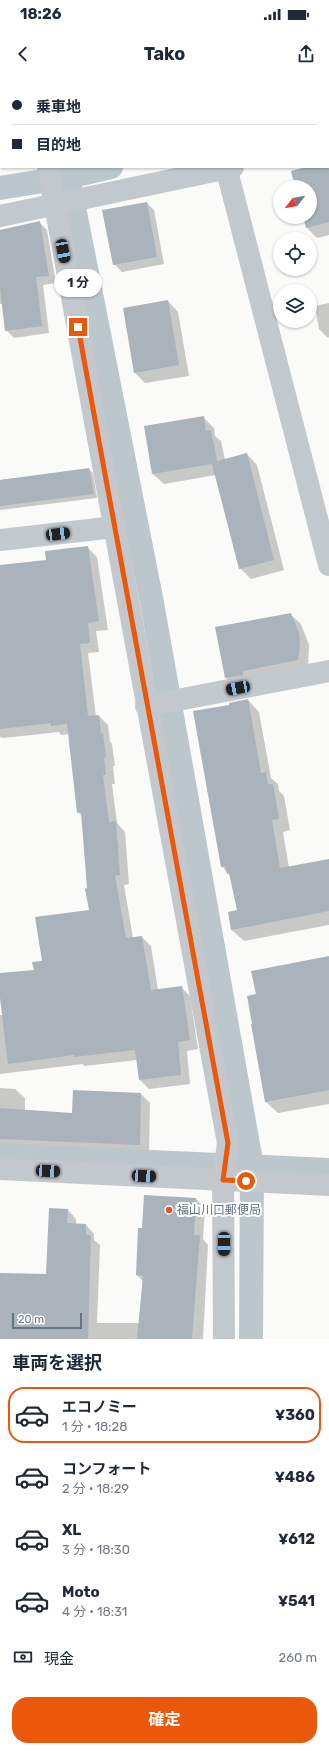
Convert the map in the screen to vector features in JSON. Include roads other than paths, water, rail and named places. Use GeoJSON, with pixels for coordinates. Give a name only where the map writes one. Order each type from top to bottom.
{"type":"FeatureCollection","features":[{"type":"Feature","properties":{"kind":"street"},"geometry":{"type":"LineString","coordinates":[[48,168],[63,201],[115,527],[146,706],[228,1143],[224,1339]]}},
{"type":"Feature","properties":{"kind":"street"},"geometry":{"type":"LineString","coordinates":[[0,216],[63,201],[228,168],[329,565]]}},
{"type":"Feature","properties":{"kind":"street"},"geometry":{"type":"LineString","coordinates":[[0,540],[115,527]]}},
{"type":"Feature","properties":{"kind":"street"},"geometry":{"type":"LineString","coordinates":[[146,706],[329,671]]}},
{"type":"Feature","properties":{"kind":"street"},"geometry":{"type":"LineString","coordinates":[[0,1169],[329,1186]]}},
{"type":"Feature","properties":{"kind":"waterway"},"geometry":{"type":"LineString","coordinates":[[0,188],[68,177],[107,168]]}},
{"type":"Feature","properties":{"kind":"waterway"},"geometry":{"type":"LineString","coordinates":[[68,177],[152,603],[252,1167],[251,1339]]}},
{"type":"Feature","properties":{"kind":"waterway"},"geometry":{"type":"LineString","coordinates":[[0,1155],[329,1170]]}},
{"type":"Feature","properties":{"kind":"place","name":"福山川口郵便局"},"geometry":{"type":"Point","coordinates":[169,1210]}}]}
